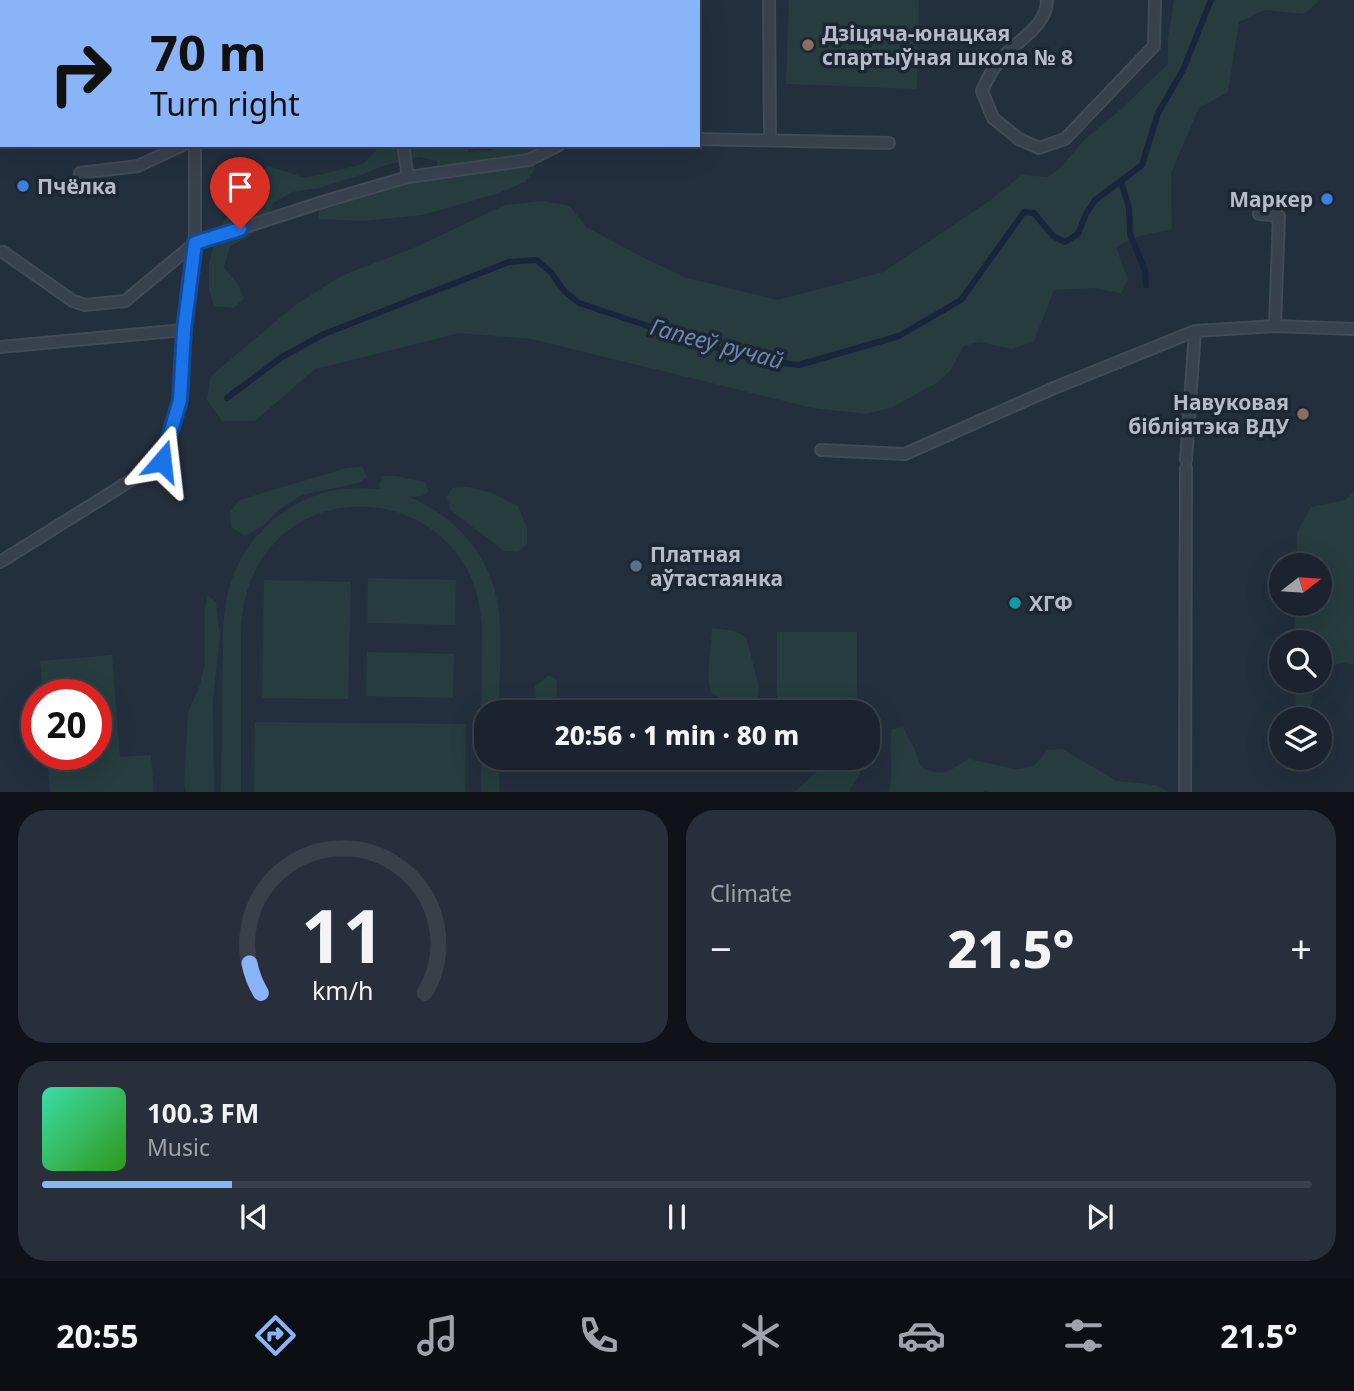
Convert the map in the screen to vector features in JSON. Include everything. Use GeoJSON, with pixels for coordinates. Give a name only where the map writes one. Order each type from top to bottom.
{"type":"FeatureCollection","features":[{"type":"Feature","properties":{"kind":"lane"},"geometry":{"type":"LineString","coordinates":[[769,0],[770,140]]}},
{"type":"Feature","properties":{"kind":"lane"},"geometry":{"type":"LineString","coordinates":[[1047,0],[1047,10],[1028,35],[1003,57],[982,91],[993,118],[1019,139],[1039,148],[1065,139],[1154,46],[1155,0]]}},
{"type":"Feature","properties":{"kind":"lane"},"geometry":{"type":"LineString","coordinates":[[700,139],[889,143]]}},
{"type":"Feature","properties":{"kind":"lane"},"geometry":{"type":"LineString","coordinates":[[80,173],[138,166],[179,147]]}},
{"type":"Feature","properties":{"kind":"lane"},"geometry":{"type":"LineString","coordinates":[[0,562],[162,461],[180,400],[184,330],[195,243],[195,147]]}},
{"type":"Feature","properties":{"kind":"lane"},"geometry":{"type":"LineString","coordinates":[[403,147],[408,177]]}},
{"type":"Feature","properties":{"kind":"lane"},"geometry":{"type":"LineString","coordinates":[[3,252],[73,301],[85,305],[125,301],[195,243],[408,177],[529,160],[555,147]]}},
{"type":"Feature","properties":{"kind":"lane"},"geometry":{"type":"LineString","coordinates":[[1259,214],[1279,216],[1275,326]]}},
{"type":"Feature","properties":{"kind":"lane"},"geometry":{"type":"LineString","coordinates":[[821,450],[905,454],[1054,388],[1195,331],[1275,326],[1354,329]]}},
{"type":"Feature","properties":{"kind":"lane"},"geometry":{"type":"LineString","coordinates":[[0,347],[184,330]]}},
{"type":"Feature","properties":{"kind":"lane"},"geometry":{"type":"LineString","coordinates":[[1185,792],[1186,464],[1195,331]]}},
{"type":"Feature","properties":{"kind":"green space"},"geometry":{"type":"Polygon","coordinates":[[[789,0],[919,0],[917,89],[786,84],[789,0]]]}},
{"type":"Feature","properties":{"kind":"green space"},"geometry":{"type":"Polygon","coordinates":[[[1174,0],[1320,0],[1304,14],[1265,10],[1239,22],[1228,92],[1199,108],[1171,173],[1172,229],[1139,236],[1116,247],[1128,280],[1121,293],[1093,288],[1054,290],[1034,341],[1012,349],[979,342],[964,346],[950,371],[938,382],[893,407],[867,414],[813,408],[532,339],[459,333],[315,369],[255,421],[222,421],[207,400],[211,376],[294,306],[341,276],[416,247],[505,205],[542,201],[570,206],[586,227],[687,278],[778,300],[883,272],[989,201],[1022,175],[1048,177],[1060,168],[1087,137],[1118,112],[1168,64],[1168,38],[1174,0]]]}},
{"type":"Feature","properties":{"kind":"green space"},"geometry":{"type":"Polygon","coordinates":[[[379,147],[467,147],[469,152],[492,150],[494,147],[536,147],[533,152],[535,169],[525,182],[496,194],[423,215],[363,221],[319,219],[319,207],[437,169],[437,161],[421,157],[386,165],[319,188],[292,192],[273,203],[267,223],[230,246],[224,267],[244,298],[234,308],[214,306],[209,289],[209,263],[213,248],[223,223],[235,206],[249,196],[256,180],[268,166],[306,178],[363,164],[379,147]]]}},
{"type":"Feature","properties":{"kind":"green space"},"geometry":{"type":"Polygon","coordinates":[[[362,467],[367,477],[359,483],[302,495],[279,510],[264,525],[245,536],[231,527],[230,512],[239,500],[347,468],[362,467]]]}},
{"type":"Feature","properties":{"kind":"green space"},"geometry":{"type":"Polygon","coordinates":[[[382,476],[425,482],[428,492],[422,496],[410,497],[442,515],[479,554],[494,587],[498,605],[499,700],[482,700],[482,627],[478,598],[468,571],[450,545],[426,525],[399,513],[370,507],[340,508],[312,517],[286,532],[264,556],[254,572],[245,598],[241,626],[241,792],[221,792],[223,625],[228,593],[238,564],[260,533],[289,508],[324,493],[362,488],[381,489],[379,486],[382,476]]]}},
{"type":"Feature","properties":{"kind":"green space"},"geometry":{"type":"Polygon","coordinates":[[[468,487],[492,493],[518,506],[527,528],[527,544],[518,552],[504,551],[450,510],[447,496],[452,488],[468,487]]]}},
{"type":"Feature","properties":{"kind":"green space"},"geometry":{"type":"Polygon","coordinates":[[[1354,492],[1354,665],[1343,663],[1332,665],[1332,630],[1295,630],[1295,616],[1332,616],[1332,553],[1296,553],[1297,533],[1311,507],[1345,500],[1354,492]]]}},
{"type":"Feature","properties":{"kind":"green space"},"geometry":{"type":"Polygon","coordinates":[[[368,578],[456,580],[455,625],[367,623],[368,578]]]}},
{"type":"Feature","properties":{"kind":"green space"},"geometry":{"type":"Polygon","coordinates":[[[264,580],[351,582],[348,699],[262,698],[264,580]]]}},
{"type":"Feature","properties":{"kind":"green space"},"geometry":{"type":"Polygon","coordinates":[[[207,595],[216,602],[220,635],[213,700],[214,792],[186,792],[184,783],[188,713],[200,685],[205,664],[207,595]]]}},
{"type":"Feature","properties":{"kind":"green space"},"geometry":{"type":"Polygon","coordinates":[[[712,628],[735,631],[746,637],[758,684],[758,700],[718,700],[710,688],[712,628]]]}},
{"type":"Feature","properties":{"kind":"green space"},"geometry":{"type":"Polygon","coordinates":[[[777,632],[857,632],[857,700],[777,700],[777,632]]]}},
{"type":"Feature","properties":{"kind":"green space"},"geometry":{"type":"Polygon","coordinates":[[[367,652],[454,654],[453,698],[366,696],[367,652]]]}},
{"type":"Feature","properties":{"kind":"green space"},"geometry":{"type":"Polygon","coordinates":[[[112,655],[120,757],[151,755],[154,792],[50,792],[48,770],[112,770],[112,679],[42,679],[40,661],[112,655]]]}},
{"type":"Feature","properties":{"kind":"green space"},"geometry":{"type":"Polygon","coordinates":[[[549,675],[557,680],[556,700],[536,700],[535,686],[549,675]]]}},
{"type":"Feature","properties":{"kind":"green space"},"geometry":{"type":"Polygon","coordinates":[[[1295,693],[1313,693],[1310,707],[1296,707],[1295,693]]]}},
{"type":"Feature","properties":{"kind":"green space"},"geometry":{"type":"Polygon","coordinates":[[[255,722],[466,724],[465,792],[254,792],[255,722]]]}},
{"type":"Feature","properties":{"kind":"green space"},"geometry":{"type":"Polygon","coordinates":[[[903,727],[921,767],[935,772],[946,772],[968,759],[1016,769],[1033,767],[1047,750],[1062,749],[1117,781],[1156,785],[1169,792],[889,792],[892,729],[903,727]]]}},
{"type":"Feature","properties":{"kind":"green space"},"geometry":{"type":"Polygon","coordinates":[[[481,770],[499,770],[499,792],[481,792],[481,770]]]}},
{"type":"Feature","properties":{"kind":"green space"},"geometry":{"type":"Polygon","coordinates":[[[819,770],[860,770],[851,792],[794,792],[819,770]]]}},
{"type":"Feature","properties":{"kind":"waterway","name":"Гапееў ручай"},"geometry":{"type":"LineString","coordinates":[[227,398],[282,357],[324,334],[509,262],[536,260],[551,272],[564,291],[579,303],[757,360],[799,365],[899,336],[961,300],[1024,212],[1034,213],[1053,236],[1065,242],[1078,234],[1095,200],[1142,165],[1158,113],[1183,70],[1211,0]]}},
{"type":"Feature","properties":{"kind":"waterway"},"geometry":{"type":"LineString","coordinates":[[1121,181],[1129,208],[1130,234],[1145,271],[1146,285]]}},
{"type":"Feature","properties":{"kind":"place","name":"Дзіцяча-юнацкая спартыўная школа № 8"},"geometry":{"type":"Point","coordinates":[808,45]}},
{"type":"Feature","properties":{"kind":"place","name":"Пчёлка"},"geometry":{"type":"Point","coordinates":[23,186]}},
{"type":"Feature","properties":{"kind":"place","name":"Маркер"},"geometry":{"type":"Point","coordinates":[1327,199]}},
{"type":"Feature","properties":{"kind":"place","name":"Навуковая бібліятэка ВДУ"},"geometry":{"type":"Point","coordinates":[1303,414]}},
{"type":"Feature","properties":{"kind":"place","name":"Платная аўтастаянка"},"geometry":{"type":"Point","coordinates":[636,566]}},
{"type":"Feature","properties":{"kind":"place","name":"ХГФ"},"geometry":{"type":"Point","coordinates":[1015,603]}},
{"type":"Feature","properties":{"kind":"route"},"geometry":{"type":"LineString","coordinates":[[162,461],[180,400],[184,330],[195,243],[240,229]]}}]}
